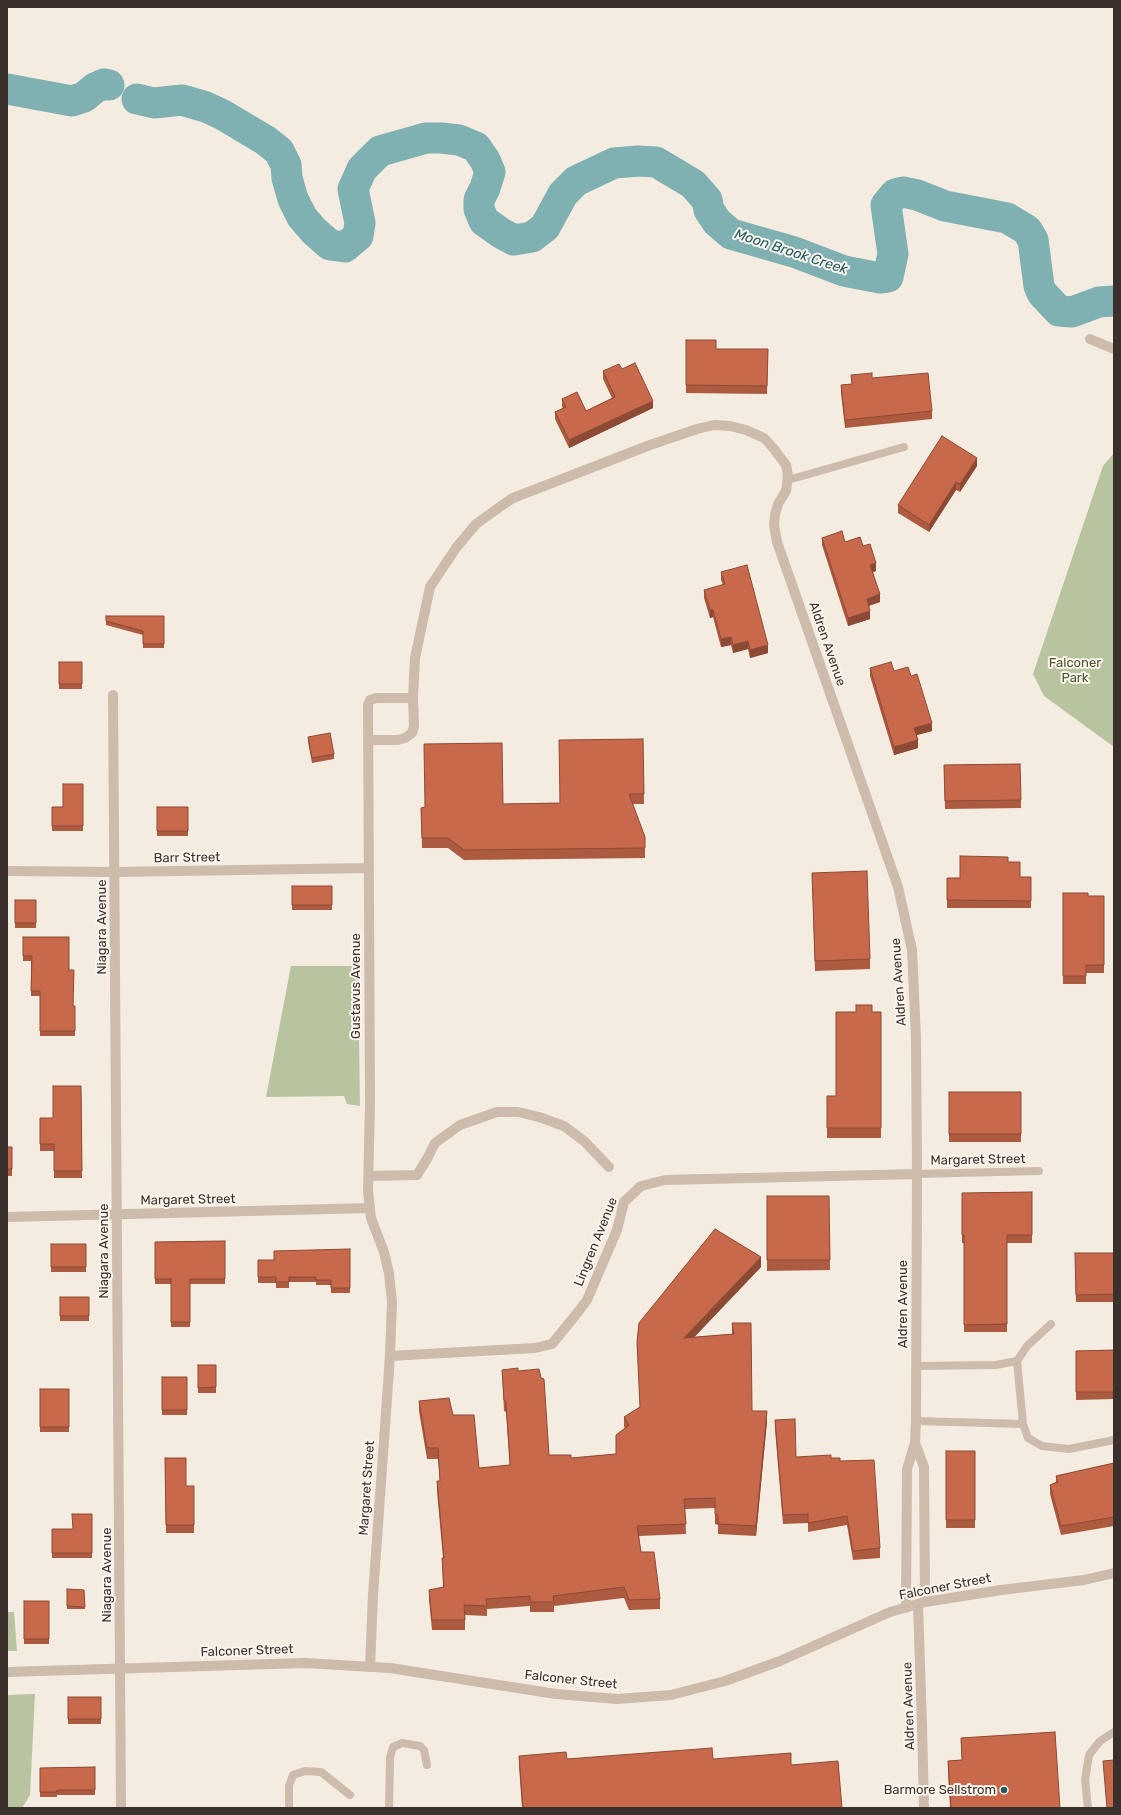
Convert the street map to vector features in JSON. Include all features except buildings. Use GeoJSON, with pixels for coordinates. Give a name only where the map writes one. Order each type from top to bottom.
{"type":"FeatureCollection","features":[{"type":"Feature","properties":{"kind":"street"},"geometry":{"type":"LineString","coordinates":[[1090,340],[1114,349]]}},
{"type":"Feature","properties":{"kind":"street"},"geometry":{"type":"LineString","coordinates":[[368,740],[398,740],[409,736],[412,733],[414,726],[413,698],[415,658],[430,587],[456,548],[476,524],[513,498],[650,445],[697,429],[714,425],[730,426],[746,430],[764,438],[786,466],[788,480]]}},
{"type":"Feature","properties":{"kind":"street","name":"Aldren Avenue"},"geometry":{"type":"LineString","coordinates":[[788,480],[786,491],[778,504],[775,515],[774,524],[777,542],[898,887],[911,943],[916,1038],[916,1421],[915,1443],[907,1469],[906,1608]]}},
{"type":"Feature","properties":{"kind":"street","name":"Niagara Avenue"},"geometry":{"type":"LineString","coordinates":[[113,695],[120,1808]]}},
{"type":"Feature","properties":{"kind":"street","name":"Gustavus Avenue"},"geometry":{"type":"LineString","coordinates":[[392,1312],[389,1273],[370,1208],[368,705],[370,700],[376,698],[413,698]]}},
{"type":"Feature","properties":{"kind":"street","name":"Barr Street"},"geometry":{"type":"LineString","coordinates":[[7,871],[115,872],[368,868]]}},
{"type":"Feature","properties":{"kind":"street"},"geometry":{"type":"LineString","coordinates":[[369,1176],[417,1175],[427,1159],[434,1143],[460,1125],[497,1112],[518,1112],[539,1117],[564,1126],[584,1141],[609,1167]]}},
{"type":"Feature","properties":{"kind":"street","name":"Lingren Avenue"},"geometry":{"type":"LineString","coordinates":[[390,1356],[535,1348],[552,1344],[587,1300],[618,1230],[624,1202],[641,1186],[665,1180],[917,1174]]}},
{"type":"Feature","properties":{"kind":"street","name":"Margaret Street"},"geometry":{"type":"LineString","coordinates":[[7,1217],[370,1208]]}},
{"type":"Feature","properties":{"kind":"street","name":"Margaret Street"},"geometry":{"type":"LineString","coordinates":[[370,1666],[373,1594],[392,1312]]}},
{"type":"Feature","properties":{"kind":"street","name":"Aldren Avenue"},"geometry":{"type":"LineString","coordinates":[[915,1443],[924,1467],[922,1603],[924,1808]]}},
{"type":"Feature","properties":{"kind":"street","name":"Falconer Street"},"geometry":{"type":"LineString","coordinates":[[7,1672],[305,1663],[370,1666],[397,1669],[556,1694],[617,1699],[671,1694],[725,1681],[780,1661],[890,1612],[922,1603],[1001,1590],[1084,1580],[1114,1573]]}},
{"type":"Feature","properties":{"kind":"lane"},"geometry":{"type":"LineString","coordinates":[[788,480],[904,446]]}},
{"type":"Feature","properties":{"kind":"lane","name":"Margaret Street"},"geometry":{"type":"LineString","coordinates":[[917,1174],[1038,1171]]}},
{"type":"Feature","properties":{"kind":"lane"},"geometry":{"type":"LineString","coordinates":[[1050,1324],[1027,1346],[1017,1361],[1023,1424],[1028,1438],[1042,1446],[1069,1449],[1114,1440]]}},
{"type":"Feature","properties":{"kind":"lane"},"geometry":{"type":"LineString","coordinates":[[916,1366],[996,1365],[1017,1361]]}},
{"type":"Feature","properties":{"kind":"lane"},"geometry":{"type":"LineString","coordinates":[[916,1421],[1023,1424]]}},
{"type":"Feature","properties":{"kind":"lane"},"geometry":{"type":"LineString","coordinates":[[1088,1808],[1085,1780],[1089,1755],[1100,1740],[1114,1732]]}},
{"type":"Feature","properties":{"kind":"lane"},"geometry":{"type":"LineString","coordinates":[[389,1808],[390,1758],[393,1747],[402,1743],[420,1746],[425,1754],[427,1765]]}},
{"type":"Feature","properties":{"kind":"lane"},"geometry":{"type":"LineString","coordinates":[[289,1808],[289,1786],[293,1775],[305,1771],[321,1772],[350,1795]]}},
{"type":"Feature","properties":{"kind":"green space","name":"Falconer Park"},"geometry":{"type":"Polygon","coordinates":[[[1114,453],[1114,747],[1044,696],[1033,674],[1103,466],[1114,453]]]}},
{"type":"Feature","properties":{"kind":"green space"},"geometry":{"type":"Polygon","coordinates":[[[291,966],[358,966],[360,1106],[347,1104],[344,1096],[266,1097],[291,966]]]}},
{"type":"Feature","properties":{"kind":"green space"},"geometry":{"type":"Polygon","coordinates":[[[7,1612],[14,1612],[17,1651],[7,1651],[7,1612]]]}},
{"type":"Feature","properties":{"kind":"green space"},"geometry":{"type":"Polygon","coordinates":[[[35,1694],[30,1795],[22,1808],[7,1808],[7,1695],[35,1694]]]}},
{"type":"Feature","properties":{"kind":"waterway","name":"Moon Brook Creek"},"geometry":{"type":"LineString","coordinates":[[7,89],[72,101],[84,97],[95,88],[104,84],[109,85]]}},
{"type":"Feature","properties":{"kind":"waterway","name":"Moon Brook Creek"},"geometry":{"type":"LineString","coordinates":[[137,99],[154,103],[182,100],[206,107],[223,115],[265,140],[279,151],[286,165],[287,178],[293,199],[302,217],[314,231],[330,245],[345,247],[358,236],[360,223],[353,189],[362,169],[380,151],[426,138],[441,138],[459,140],[476,147],[485,160],[490,172],[479,200],[479,209],[484,221],[514,240],[532,237],[545,227],[563,194],[576,181],[614,163],[638,161],[656,162],[693,184],[707,200],[709,210],[717,222],[731,234],[794,252],[844,271],[880,278],[888,277],[893,254],[886,205],[895,194],[903,192],[917,195],[945,206],[1007,218],[1027,230],[1033,240],[1039,286],[1042,293],[1059,311],[1072,312],[1099,302],[1114,301]]}},
{"type":"Feature","properties":{"kind":"place","name":"Barmore Sellstrom"},"geometry":{"type":"Point","coordinates":[1004,1790]}}]}
